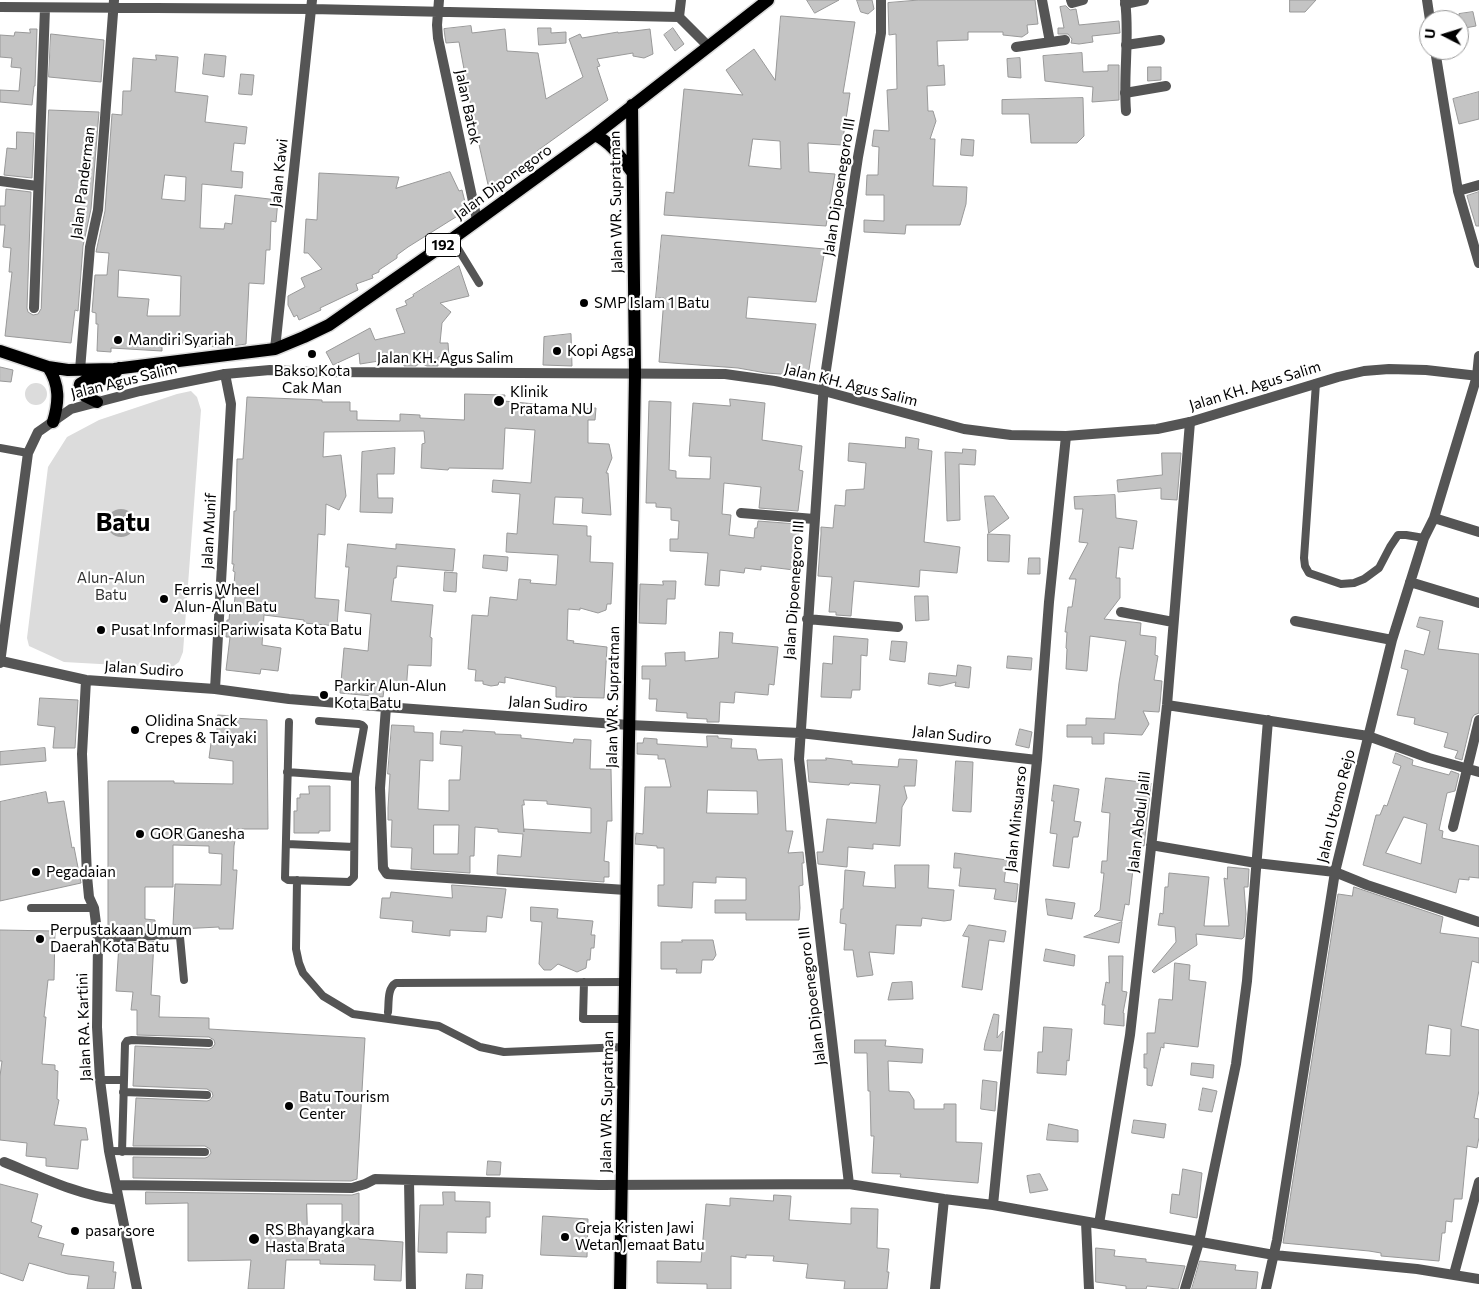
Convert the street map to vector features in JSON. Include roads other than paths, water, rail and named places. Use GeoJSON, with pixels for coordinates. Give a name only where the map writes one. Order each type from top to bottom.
{"type":"FeatureCollection","features":[{"type":"Feature","properties":{"kind":"main road","name":"Jalan Diponegoro"},"geometry":{"type":"LineString","coordinates":[[208,358],[275,349],[329,325],[452,239],[595,135],[768,0]]}},
{"type":"Feature","properties":{"kind":"main road","name":"Jalan WR. Supratman"},"geometry":{"type":"LineString","coordinates":[[620,1289],[635,374],[632,105]]}},
{"type":"Feature","properties":{"kind":"main road"},"geometry":{"type":"LineString","coordinates":[[595,135],[603,139],[614,149],[632,172]]}},
{"type":"Feature","properties":{"kind":"main road","name":"Jalan Agus Salim"},"geometry":{"type":"LineString","coordinates":[[0,351],[48,367],[68,370],[118,368],[208,358]]}},
{"type":"Feature","properties":{"kind":"main road"},"geometry":{"type":"LineString","coordinates":[[48,367],[54,376],[58,394],[58,404],[53,422]]}},
{"type":"Feature","properties":{"kind":"main road"},"geometry":{"type":"LineString","coordinates":[[97,402],[81,393],[79,389],[80,384],[85,381],[111,378],[118,368]]}},
{"type":"Feature","properties":{"kind":"street","name":"Jalan Batok"},"geometry":{"type":"LineString","coordinates":[[439,0],[438,38],[477,220]]}},
{"type":"Feature","properties":{"kind":"street"},"geometry":{"type":"LineString","coordinates":[[679,17],[681,0]]}},
{"type":"Feature","properties":{"kind":"street","name":"Jalan Dipoenegoro III"},"geometry":{"type":"LineString","coordinates":[[849,1184],[799,759],[825,373],[858,158],[881,33],[882,0]]}},
{"type":"Feature","properties":{"kind":"street"},"geometry":{"type":"LineString","coordinates":[[1042,0],[1050,42]]}},
{"type":"Feature","properties":{"kind":"street"},"geometry":{"type":"LineString","coordinates":[[1071,0],[1072,3],[1084,0]]}},
{"type":"Feature","properties":{"kind":"street"},"geometry":{"type":"LineString","coordinates":[[1126,111],[1124,92],[1125,2],[1144,0]]}},
{"type":"Feature","properties":{"kind":"street"},"geometry":{"type":"LineString","coordinates":[[4,5],[45,8],[114,4],[311,4],[438,11],[679,17],[708,46]]}},
{"type":"Feature","properties":{"kind":"street","name":"Jalan Panderman"},"geometry":{"type":"LineString","coordinates":[[80,370],[90,247],[98,210],[114,4]]}},
{"type":"Feature","properties":{"kind":"street","name":"Jalan Kawi"},"geometry":{"type":"LineString","coordinates":[[275,349],[311,4]]}},
{"type":"Feature","properties":{"kind":"street"},"geometry":{"type":"LineString","coordinates":[[34,308],[45,8]]}},
{"type":"Feature","properties":{"kind":"street"},"geometry":{"type":"LineString","coordinates":[[1016,47],[1065,40]]}},
{"type":"Feature","properties":{"kind":"street"},"geometry":{"type":"LineString","coordinates":[[1126,45],[1160,40]]}},
{"type":"Feature","properties":{"kind":"street"},"geometry":{"type":"LineString","coordinates":[[1437,60],[1458,191],[1479,263]]}},
{"type":"Feature","properties":{"kind":"street"},"geometry":{"type":"LineString","coordinates":[[1124,92],[1166,86]]}},
{"type":"Feature","properties":{"kind":"street"},"geometry":{"type":"LineString","coordinates":[[0,181],[37,186]]}},
{"type":"Feature","properties":{"kind":"street"},"geometry":{"type":"LineString","coordinates":[[1458,191],[1479,185]]}},
{"type":"Feature","properties":{"kind":"street","name":"Jalan Utomo Rejo"},"geometry":{"type":"LineString","coordinates":[[1266,1289],[1274,1255],[1335,872],[1392,640],[1424,538],[1434,518],[1478,376],[1479,356]]}},
{"type":"Feature","properties":{"kind":"street","name":"Jalan KH. Agus Salim"},"geometry":{"type":"LineString","coordinates":[[207,378],[225,374],[270,370],[315,372],[725,374],[775,381],[824,391],[964,429],[1012,435],[1066,436],[1157,429],[1190,422],[1316,383],[1364,371],[1389,369],[1426,370],[1478,376]]}},
{"type":"Feature","properties":{"kind":"street","name":"Jalan Munif"},"geometry":{"type":"LineString","coordinates":[[214,689],[231,404],[225,374]]}},
{"type":"Feature","properties":{"kind":"street","name":"Jalan Agus Salim"},"geometry":{"type":"LineString","coordinates":[[28,453],[38,432],[71,409],[140,391],[207,378]]}},
{"type":"Feature","properties":{"kind":"street","name":"Jalan Abdul Jalil"},"geometry":{"type":"LineString","coordinates":[[1099,1224],[1130,1035],[1167,705],[1190,422]]}},
{"type":"Feature","properties":{"kind":"street","name":"Jalan Minsuarso"},"geometry":{"type":"LineString","coordinates":[[993,1205],[1037,760],[1049,602],[1066,436]]}},
{"type":"Feature","properties":{"kind":"street"},"geometry":{"type":"LineString","coordinates":[[0,662],[28,453]]}},
{"type":"Feature","properties":{"kind":"street"},"geometry":{"type":"LineString","coordinates":[[741,513],[814,520]]}},
{"type":"Feature","properties":{"kind":"street"},"geometry":{"type":"LineString","coordinates":[[1434,518],[1479,532]]}},
{"type":"Feature","properties":{"kind":"street"},"geometry":{"type":"LineString","coordinates":[[1410,582],[1479,603]]}},
{"type":"Feature","properties":{"kind":"street"},"geometry":{"type":"LineString","coordinates":[[1121,612],[1173,622]]}},
{"type":"Feature","properties":{"kind":"street"},"geometry":{"type":"LineString","coordinates":[[808,619],[898,627]]}},
{"type":"Feature","properties":{"kind":"street"},"geometry":{"type":"LineString","coordinates":[[1295,621],[1392,640]]}},
{"type":"Feature","properties":{"kind":"street","name":"Jalan Sudiro"},"geometry":{"type":"LineString","coordinates":[[0,662],[86,680],[214,689],[289,699],[386,707],[629,725],[800,733],[1037,760]]}},
{"type":"Feature","properties":{"kind":"street","name":"Jalan Sudiro"},"geometry":{"type":"LineString","coordinates":[[83,733],[86,680]]}},
{"type":"Feature","properties":{"kind":"street"},"geometry":{"type":"LineString","coordinates":[[1167,705],[1368,736],[1429,758],[1479,772]]}},
{"type":"Feature","properties":{"kind":"street"},"geometry":{"type":"LineString","coordinates":[[386,707],[380,788],[384,872],[626,890]]}},
{"type":"Feature","properties":{"kind":"street"},"geometry":{"type":"LineString","coordinates":[[1185,1289],[1199,1242],[1236,1064],[1247,981],[1268,720]]}},
{"type":"Feature","properties":{"kind":"street"},"geometry":{"type":"LineString","coordinates":[[1453,827],[1479,720]]}},
{"type":"Feature","properties":{"kind":"street","name":"Jalan RA. Kartini"},"geometry":{"type":"LineString","coordinates":[[83,733],[82,754],[87,876],[89,897],[94,908],[98,939],[97,1027],[100,1080],[109,1151],[137,1289]]}},
{"type":"Feature","properties":{"kind":"street"},"geometry":{"type":"LineString","coordinates":[[1151,845],[1256,862],[1335,872],[1479,922]]}},
{"type":"Feature","properties":{"kind":"street"},"geometry":{"type":"LineString","coordinates":[[4,1162],[73,1190],[101,1198],[118,1200]]}},
{"type":"Feature","properties":{"kind":"street"},"geometry":{"type":"LineString","coordinates":[[116,1186],[352,1188],[375,1179],[599,1185],[849,1184],[993,1205],[1274,1255],[1417,1268],[1479,1279]]}},
{"type":"Feature","properties":{"kind":"street"},"geometry":{"type":"LineString","coordinates":[[409,1181],[411,1289]]}},
{"type":"Feature","properties":{"kind":"street"},"geometry":{"type":"LineString","coordinates":[[1454,1274],[1479,1182]]}},
{"type":"Feature","properties":{"kind":"street"},"geometry":{"type":"LineString","coordinates":[[935,1289],[944,1199]]}},
{"type":"Feature","properties":{"kind":"street"},"geometry":{"type":"LineString","coordinates":[[1086,1222],[1090,1289]]}},
{"type":"Feature","properties":{"kind":"lane"},"geometry":{"type":"LineString","coordinates":[[452,239],[479,283]]}},
{"type":"Feature","properties":{"kind":"lane"},"geometry":{"type":"LineString","coordinates":[[1316,383],[1304,558],[1305,566],[1309,573],[1341,584],[1354,583],[1364,579],[1379,568],[1390,546],[1398,536],[1406,535],[1424,538]]}},
{"type":"Feature","properties":{"kind":"lane"},"geometry":{"type":"LineString","coordinates":[[0,448],[28,453]]}},
{"type":"Feature","properties":{"kind":"lane"},"geometry":{"type":"LineString","coordinates":[[289,722],[285,878],[349,882],[354,877],[355,777],[364,727],[362,725],[319,721]]}},
{"type":"Feature","properties":{"kind":"lane"},"geometry":{"type":"LineString","coordinates":[[287,772],[355,777]]}},
{"type":"Feature","properties":{"kind":"lane"},"geometry":{"type":"LineString","coordinates":[[287,844],[354,847]]}},
{"type":"Feature","properties":{"kind":"lane"},"geometry":{"type":"LineString","coordinates":[[297,880],[296,949],[299,963],[303,973],[322,996],[346,1011],[353,1014],[439,1026],[480,1047],[504,1052],[624,1047]]}},
{"type":"Feature","properties":{"kind":"lane"},"geometry":{"type":"LineString","coordinates":[[31,908],[94,908]]}},
{"type":"Feature","properties":{"kind":"lane"},"geometry":{"type":"LineString","coordinates":[[98,939],[178,935],[180,937],[184,980]]}},
{"type":"Feature","properties":{"kind":"lane"},"geometry":{"type":"LineString","coordinates":[[584,982],[583,1019],[624,1019]]}},
{"type":"Feature","properties":{"kind":"lane"},"geometry":{"type":"LineString","coordinates":[[388,1012],[390,988],[396,983],[625,982]]}},
{"type":"Feature","properties":{"kind":"lane"},"geometry":{"type":"LineString","coordinates":[[122,1152],[125,1044],[127,1041],[210,1043]]}},
{"type":"Feature","properties":{"kind":"lane"},"geometry":{"type":"LineString","coordinates":[[100,1080],[124,1080]]}},
{"type":"Feature","properties":{"kind":"lane"},"geometry":{"type":"LineString","coordinates":[[123,1092],[207,1095]]}},
{"type":"Feature","properties":{"kind":"lane"},"geometry":{"type":"LineString","coordinates":[[109,1151],[205,1152]]}},
{"type":"Feature","properties":{"kind":"place","name":"SMP Islam 1 Batu"},"geometry":{"type":"Point","coordinates":[584,303]}},
{"type":"Feature","properties":{"kind":"place","name":"Mandiri Syariah"},"geometry":{"type":"Point","coordinates":[118,340]}},
{"type":"Feature","properties":{"kind":"place","name":"Kopi Agsa"},"geometry":{"type":"Point","coordinates":[557,351]}},
{"type":"Feature","properties":{"kind":"place","name":"Bakso Kota Cak Man"},"geometry":{"type":"Point","coordinates":[312,354]}},
{"type":"Feature","properties":{"kind":"place","name":"Klinik Pratama NU"},"geometry":{"type":"Point","coordinates":[499,401]}},
{"type":"Feature","properties":{"kind":"place","name":"Ferris Wheel Alun-Alun Batu"},"geometry":{"type":"Point","coordinates":[164,599]}},
{"type":"Feature","properties":{"kind":"place","name":"Pusat Informasi Pariwisata Kota Batu"},"geometry":{"type":"Point","coordinates":[101,630]}},
{"type":"Feature","properties":{"kind":"place","name":"Parkir Alun-Alun Kota Batu"},"geometry":{"type":"Point","coordinates":[324,695]}},
{"type":"Feature","properties":{"kind":"place","name":"Olidina Snack Crepes & Taiyaki"},"geometry":{"type":"Point","coordinates":[135,730]}},
{"type":"Feature","properties":{"kind":"place","name":"GOR Ganesha"},"geometry":{"type":"Point","coordinates":[140,834]}},
{"type":"Feature","properties":{"kind":"place","name":"Pegadaian"},"geometry":{"type":"Point","coordinates":[36,872]}},
{"type":"Feature","properties":{"kind":"place","name":"Perpustakaan Umum Daerah Kota Batu"},"geometry":{"type":"Point","coordinates":[40,939]}},
{"type":"Feature","properties":{"kind":"place","name":"Batu Tourism Center"},"geometry":{"type":"Point","coordinates":[289,1106]}},
{"type":"Feature","properties":{"kind":"place","name":"pasar sore"},"geometry":{"type":"Point","coordinates":[75,1231]}},
{"type":"Feature","properties":{"kind":"place","name":"Greja Kristen Jawi Wetan Jemaat Batu"},"geometry":{"type":"Point","coordinates":[565,1237]}},
{"type":"Feature","properties":{"kind":"place","name":"RS Bhayangkara Hasta Brata"},"geometry":{"type":"Point","coordinates":[254,1239]}},
{"type":"Feature","properties":{"kind":"district","name":"Batu"},"geometry":{"type":"Point","coordinates":[123,523]}},
{"type":"Feature","properties":{"kind":"park label","name":"Alun-Alun Batu"},"geometry":{"type":"Point","coordinates":[111,586]}}]}
